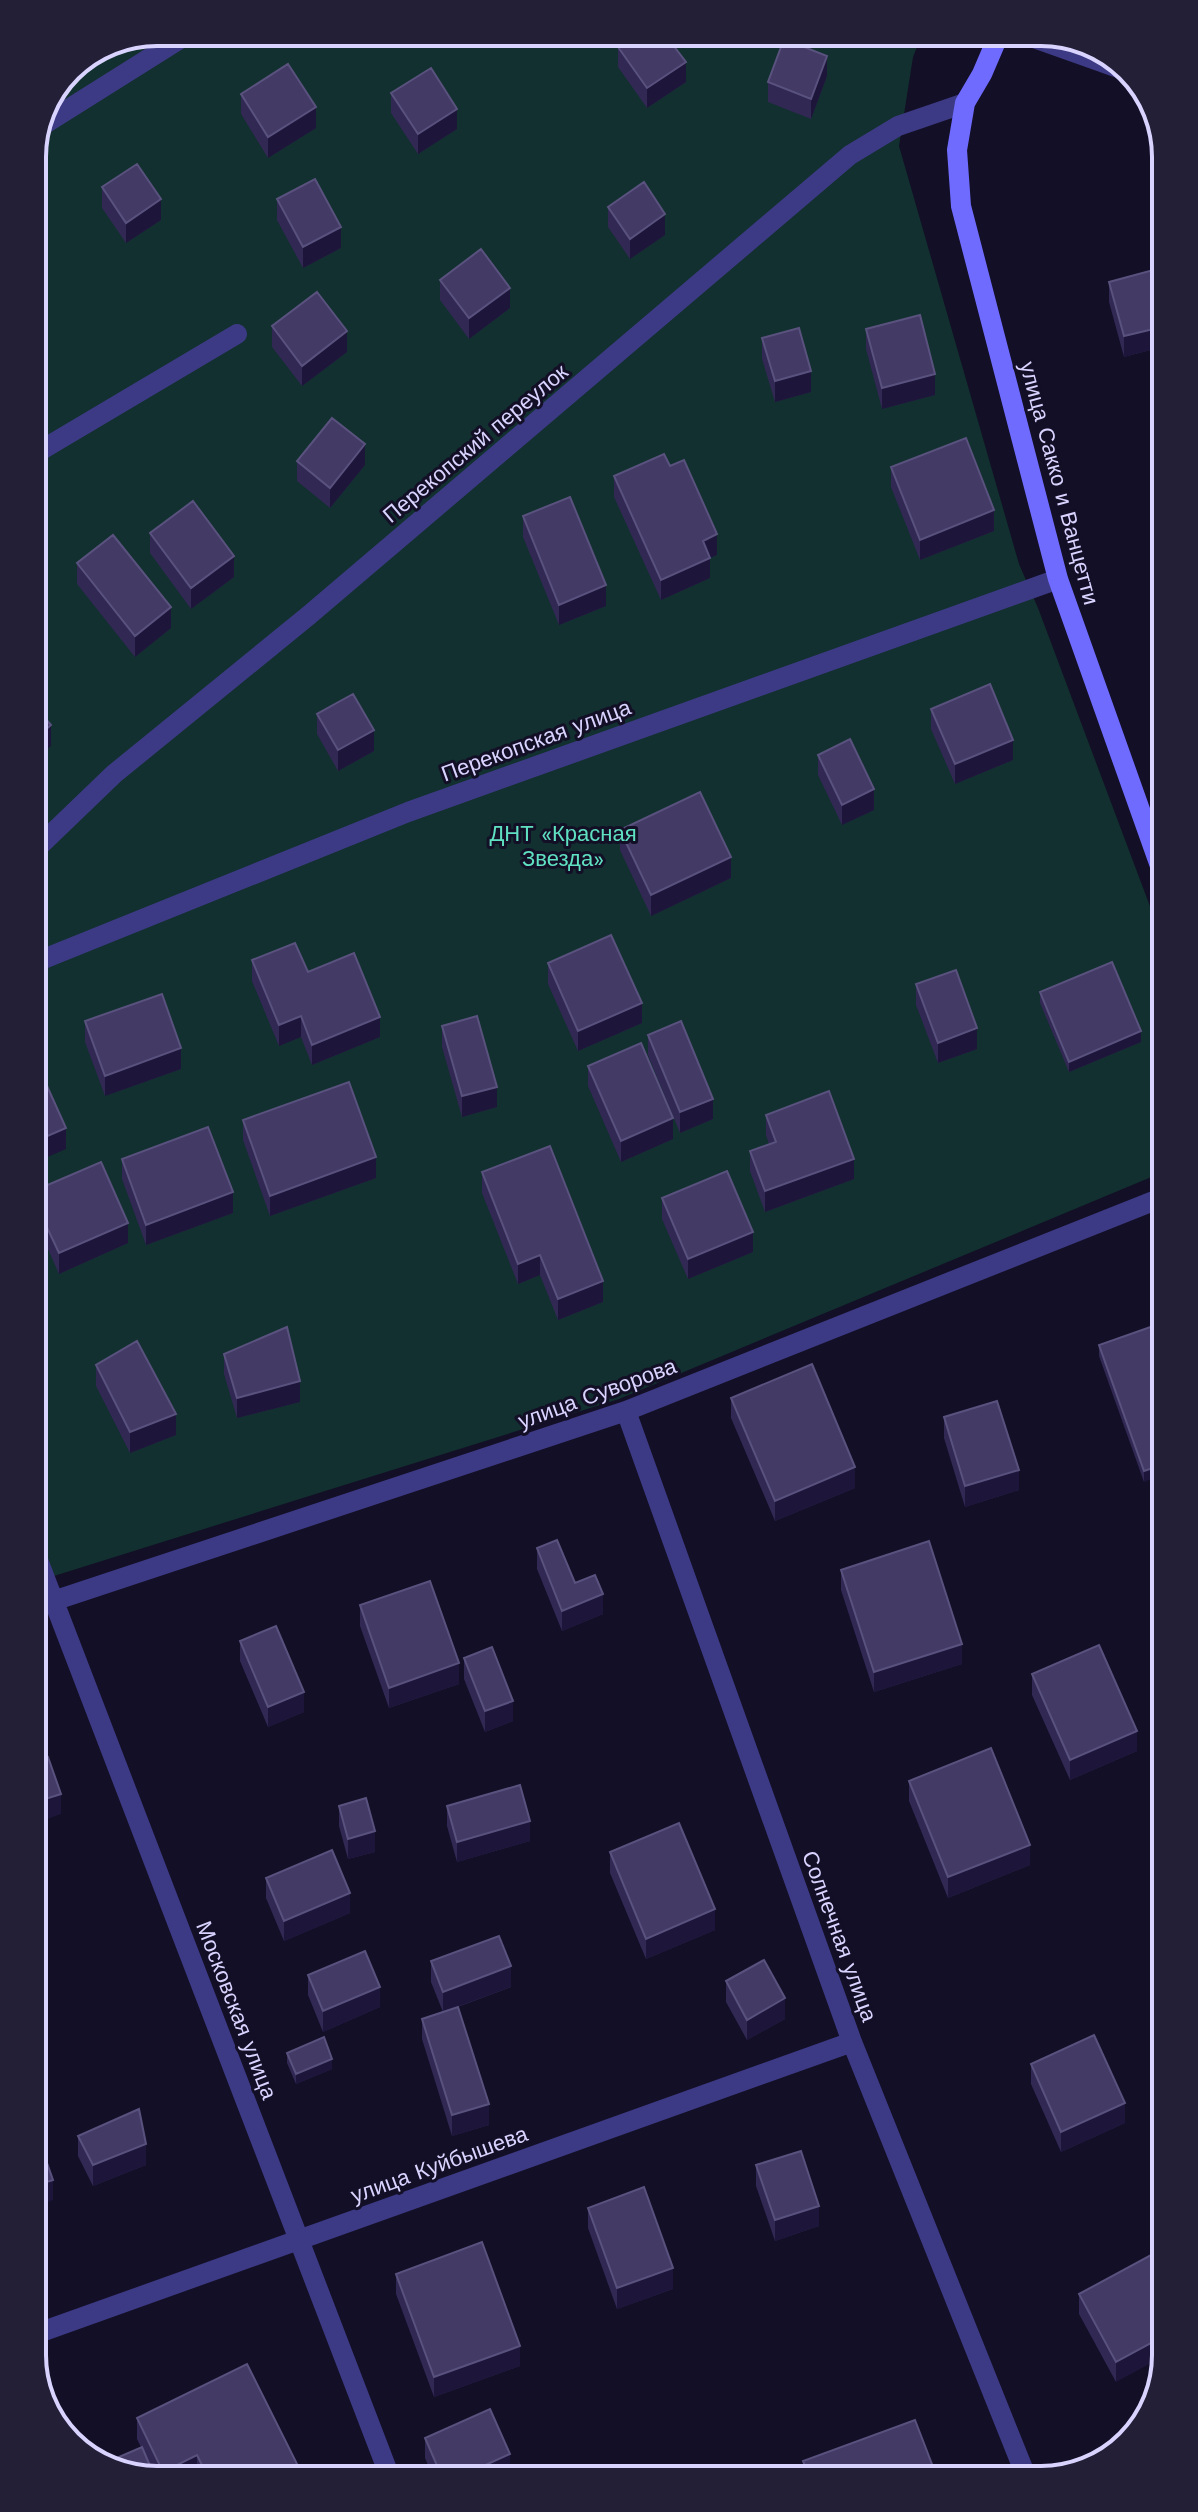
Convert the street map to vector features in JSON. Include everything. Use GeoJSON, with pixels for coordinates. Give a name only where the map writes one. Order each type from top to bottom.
{"type":"FeatureCollection","features":[{"type":"Feature","properties":{"kind":"main road","name":"улица Сакко и Ванцетти"},"geometry":{"type":"LineString","coordinates":[[994,46],[965,103],[957,150],[961,206],[1058,579],[1152,843]]}},
{"type":"Feature","properties":{"kind":"street"},"geometry":{"type":"LineString","coordinates":[[53,119],[169,46]]}},
{"type":"Feature","properties":{"kind":"street"},"geometry":{"type":"LineString","coordinates":[[1062,48],[1094,59]]}},
{"type":"Feature","properties":{"kind":"street","name":"Перекопский переулок"},"geometry":{"type":"LineString","coordinates":[[46,839],[114,774],[308,616],[850,155],[898,126],[965,103]]}},
{"type":"Feature","properties":{"kind":"street"},"geometry":{"type":"LineString","coordinates":[[46,447],[237,334]]}},
{"type":"Feature","properties":{"kind":"street","name":"Перекопская улица"},"geometry":{"type":"LineString","coordinates":[[46,958],[408,812],[1058,579]]}},
{"type":"Feature","properties":{"kind":"street","name":"улица Суворова"},"geometry":{"type":"LineString","coordinates":[[46,1603],[626,1411],[1152,1202]]}},
{"type":"Feature","properties":{"kind":"street","name":"Солнечная улица"},"geometry":{"type":"LineString","coordinates":[[626,1411],[852,2042],[1022,2466]]}},
{"type":"Feature","properties":{"kind":"street","name":"Московская улица"},"geometry":{"type":"LineString","coordinates":[[46,1603],[386,2466]]}},
{"type":"Feature","properties":{"kind":"street","name":"улица Куйбышева"},"geometry":{"type":"LineString","coordinates":[[46,2330],[852,2042]]}},
{"type":"Feature","properties":{"kind":"green space","name":"ДНТ «Красная Звезда»"},"geometry":{"type":"Polygon","coordinates":[[[157,46],[917,46],[899,146],[1019,564],[1152,912],[1152,1177],[619,1399],[46,1578],[46,149],[57,108],[69,89],[84,73],[121,52],[157,46]]]}},
{"type":"Feature","properties":{"kind":"building"},"geometry":{"type":"Polygon","coordinates":[[[674,46],[686,62],[647,88],[618,47],[674,46]]]}},
{"type":"Feature","properties":{"kind":"building"},"geometry":{"type":"Polygon","coordinates":[[[781,46],[802,46],[827,56],[811,99],[768,82],[781,46]]]}},
{"type":"Feature","properties":{"kind":"building"},"geometry":{"type":"Polygon","coordinates":[[[288,64],[316,107],[268,137],[241,94],[288,64]]]}},
{"type":"Feature","properties":{"kind":"building"},"geometry":{"type":"Polygon","coordinates":[[[431,68],[457,109],[418,134],[391,93],[431,68]]]}},
{"type":"Feature","properties":{"kind":"building"},"geometry":{"type":"Polygon","coordinates":[[[137,164],[161,199],[126,223],[102,187],[137,164]]]}},
{"type":"Feature","properties":{"kind":"building"},"geometry":{"type":"Polygon","coordinates":[[[315,179],[341,227],[303,247],[277,199],[315,179]]]}},
{"type":"Feature","properties":{"kind":"building"},"geometry":{"type":"Polygon","coordinates":[[[644,182],[665,214],[630,239],[608,207],[644,182]]]}},
{"type":"Feature","properties":{"kind":"building"},"geometry":{"type":"Polygon","coordinates":[[[481,249],[510,288],[469,318],[440,280],[481,249]]]}},
{"type":"Feature","properties":{"kind":"building"},"geometry":{"type":"Polygon","coordinates":[[[1152,270],[1152,329],[1124,336],[1109,282],[1152,270]]]}},
{"type":"Feature","properties":{"kind":"building"},"geometry":{"type":"Polygon","coordinates":[[[317,292],[347,331],[302,366],[272,326],[317,292]]]}},
{"type":"Feature","properties":{"kind":"building"},"geometry":{"type":"Polygon","coordinates":[[[920,315],[935,374],[882,388],[866,329],[920,315]]]}},
{"type":"Feature","properties":{"kind":"building"},"geometry":{"type":"Polygon","coordinates":[[[799,328],[811,371],[775,381],[762,338],[799,328]]]}},
{"type":"Feature","properties":{"kind":"building"},"geometry":{"type":"Polygon","coordinates":[[[332,418],[365,444],[330,488],[297,461],[332,418]]]}},
{"type":"Feature","properties":{"kind":"building"},"geometry":{"type":"Polygon","coordinates":[[[966,438],[994,510],[920,540],[891,467],[966,438]]]}},
{"type":"Feature","properties":{"kind":"building"},"geometry":{"type":"Polygon","coordinates":[[[664,454],[670,466],[684,460],[717,534],[703,541],[710,558],[661,580],[614,476],[664,454]]]}},
{"type":"Feature","properties":{"kind":"building"},"geometry":{"type":"Polygon","coordinates":[[[570,497],[606,585],[559,605],[523,516],[570,497]]]}},
{"type":"Feature","properties":{"kind":"building"},"geometry":{"type":"Polygon","coordinates":[[[193,501],[234,556],[191,588],[150,533],[193,501]]]}},
{"type":"Feature","properties":{"kind":"building"},"geometry":{"type":"Polygon","coordinates":[[[113,535],[171,607],[135,636],[77,563],[113,535]]]}},
{"type":"Feature","properties":{"kind":"building"},"geometry":{"type":"Polygon","coordinates":[[[990,684],[1013,740],[955,764],[931,709],[990,684]]]}},
{"type":"Feature","properties":{"kind":"building"},"geometry":{"type":"Polygon","coordinates":[[[353,694],[374,730],[338,750],[317,714],[353,694]]]}},
{"type":"Feature","properties":{"kind":"building"},"geometry":{"type":"Polygon","coordinates":[[[850,739],[874,789],[842,805],[818,755],[850,739]]]}},
{"type":"Feature","properties":{"kind":"building"},"geometry":{"type":"Polygon","coordinates":[[[700,792],[731,857],[651,895],[620,830],[700,792]]]}},
{"type":"Feature","properties":{"kind":"building"},"geometry":{"type":"Polygon","coordinates":[[[611,935],[642,1003],[578,1031],[548,963],[611,935]]]}},
{"type":"Feature","properties":{"kind":"building"},"geometry":{"type":"Polygon","coordinates":[[[295,943],[308,972],[354,953],[380,1017],[312,1045],[301,1016],[279,1025],[252,960],[295,943]]]}},
{"type":"Feature","properties":{"kind":"building"},"geometry":{"type":"Polygon","coordinates":[[[1112,962],[1141,1031],[1069,1062],[1040,992],[1112,962]]]}},
{"type":"Feature","properties":{"kind":"building"},"geometry":{"type":"Polygon","coordinates":[[[956,970],[977,1028],[938,1043],[916,984],[956,970]]]}},
{"type":"Feature","properties":{"kind":"building"},"geometry":{"type":"Polygon","coordinates":[[[162,994],[181,1048],[105,1076],[85,1021],[162,994]]]}},
{"type":"Feature","properties":{"kind":"building"},"geometry":{"type":"Polygon","coordinates":[[[477,1016],[497,1087],[462,1096],[442,1026],[477,1016]]]}},
{"type":"Feature","properties":{"kind":"building"},"geometry":{"type":"Polygon","coordinates":[[[681,1021],[713,1099],[680,1112],[648,1035],[681,1021]]]}},
{"type":"Feature","properties":{"kind":"building"},"geometry":{"type":"Polygon","coordinates":[[[641,1043],[673,1118],[621,1141],[588,1066],[641,1043]]]}},
{"type":"Feature","properties":{"kind":"building"},"geometry":{"type":"Polygon","coordinates":[[[349,1082],[376,1157],[270,1196],[243,1120],[349,1082]]]}},
{"type":"Feature","properties":{"kind":"building"},"geometry":{"type":"Polygon","coordinates":[[[46,1084],[66,1128],[46,1137],[46,1084]]]}},
{"type":"Feature","properties":{"kind":"building"},"geometry":{"type":"Polygon","coordinates":[[[829,1091],[854,1159],[765,1191],[750,1151],[776,1142],[766,1115],[829,1091]]]}},
{"type":"Feature","properties":{"kind":"building"},"geometry":{"type":"Polygon","coordinates":[[[208,1127],[233,1192],[146,1225],[122,1159],[208,1127]]]}},
{"type":"Feature","properties":{"kind":"building"},"geometry":{"type":"Polygon","coordinates":[[[550,1146],[603,1281],[558,1299],[540,1255],[518,1264],[482,1172],[550,1146]]]}},
{"type":"Feature","properties":{"kind":"building"},"geometry":{"type":"Polygon","coordinates":[[[101,1162],[128,1223],[59,1253],[46,1225],[46,1186],[101,1162]]]}},
{"type":"Feature","properties":{"kind":"building"},"geometry":{"type":"Polygon","coordinates":[[[727,1171],[753,1232],[688,1259],[662,1198],[727,1171]]]}},
{"type":"Feature","properties":{"kind":"building"},"geometry":{"type":"Polygon","coordinates":[[[1152,1326],[1152,1468],[1144,1471],[1099,1345],[1152,1326]]]}},
{"type":"Feature","properties":{"kind":"building"},"geometry":{"type":"Polygon","coordinates":[[[287,1327],[300,1381],[237,1398],[224,1354],[287,1327]]]}},
{"type":"Feature","properties":{"kind":"building"},"geometry":{"type":"Polygon","coordinates":[[[137,1341],[176,1414],[130,1432],[96,1365],[137,1341]]]}},
{"type":"Feature","properties":{"kind":"building"},"geometry":{"type":"Polygon","coordinates":[[[812,1364],[855,1467],[775,1501],[731,1398],[812,1364]]]}},
{"type":"Feature","properties":{"kind":"building"},"geometry":{"type":"Polygon","coordinates":[[[997,1401],[1019,1470],[965,1486],[944,1417],[997,1401]]]}},
{"type":"Feature","properties":{"kind":"building"},"geometry":{"type":"Polygon","coordinates":[[[557,1540],[575,1583],[595,1575],[603,1594],[562,1611],[537,1548],[557,1540]]]}},
{"type":"Feature","properties":{"kind":"building"},"geometry":{"type":"Polygon","coordinates":[[[929,1541],[962,1644],[874,1672],[841,1570],[929,1541]]]}},
{"type":"Feature","properties":{"kind":"building"},"geometry":{"type":"Polygon","coordinates":[[[430,1581],[459,1663],[389,1688],[360,1605],[430,1581]]]}},
{"type":"Feature","properties":{"kind":"building"},"geometry":{"type":"Polygon","coordinates":[[[276,1626],[304,1692],[268,1707],[240,1641],[276,1626]]]}},
{"type":"Feature","properties":{"kind":"building"},"geometry":{"type":"Polygon","coordinates":[[[1099,1645],[1137,1731],[1070,1760],[1032,1674],[1099,1645]]]}},
{"type":"Feature","properties":{"kind":"building"},"geometry":{"type":"Polygon","coordinates":[[[492,1647],[513,1701],[485,1711],[464,1658],[492,1647]]]}},
{"type":"Feature","properties":{"kind":"building"},"geometry":{"type":"Polygon","coordinates":[[[991,1748],[1030,1845],[948,1877],[909,1781],[991,1748]]]}},
{"type":"Feature","properties":{"kind":"building"},"geometry":{"type":"Polygon","coordinates":[[[46,1758],[61,1794],[46,1799],[46,1758]]]}},
{"type":"Feature","properties":{"kind":"building"},"geometry":{"type":"Polygon","coordinates":[[[520,1785],[530,1821],[457,1842],[447,1806],[520,1785]]]}},
{"type":"Feature","properties":{"kind":"building"},"geometry":{"type":"Polygon","coordinates":[[[366,1798],[375,1831],[348,1839],[339,1806],[366,1798]]]}},
{"type":"Feature","properties":{"kind":"building"},"geometry":{"type":"Polygon","coordinates":[[[679,1823],[715,1909],[646,1939],[610,1852],[679,1823]]]}},
{"type":"Feature","properties":{"kind":"building"},"geometry":{"type":"Polygon","coordinates":[[[332,1850],[350,1893],[284,1921],[266,1878],[332,1850]]]}},
{"type":"Feature","properties":{"kind":"building"},"geometry":{"type":"Polygon","coordinates":[[[499,1936],[511,1966],[443,1992],[431,1961],[499,1936]]]}},
{"type":"Feature","properties":{"kind":"building"},"geometry":{"type":"Polygon","coordinates":[[[365,1951],[380,1987],[323,2011],[308,1975],[365,1951]]]}},
{"type":"Feature","properties":{"kind":"building"},"geometry":{"type":"Polygon","coordinates":[[[764,1960],[785,1998],[747,2020],[726,1981],[764,1960]]]}},
{"type":"Feature","properties":{"kind":"building"},"geometry":{"type":"Polygon","coordinates":[[[458,2007],[489,2104],[452,2115],[422,2019],[458,2007]]]}},
{"type":"Feature","properties":{"kind":"building"},"geometry":{"type":"Polygon","coordinates":[[[1094,2035],[1125,2103],[1061,2132],[1031,2064],[1094,2035]]]}},
{"type":"Feature","properties":{"kind":"building"},"geometry":{"type":"Polygon","coordinates":[[[324,2037],[332,2059],[296,2074],[287,2053],[324,2037]]]}},
{"type":"Feature","properties":{"kind":"building"},"geometry":{"type":"Polygon","coordinates":[[[139,2109],[146,2144],[93,2165],[78,2136],[139,2109]]]}},
{"type":"Feature","properties":{"kind":"building"},"geometry":{"type":"Polygon","coordinates":[[[801,2151],[819,2206],[775,2220],[756,2165],[801,2151]]]}},
{"type":"Feature","properties":{"kind":"building"},"geometry":{"type":"Polygon","coordinates":[[[46,2160],[53,2180],[46,2182],[46,2160]]]}},
{"type":"Feature","properties":{"kind":"building"},"geometry":{"type":"Polygon","coordinates":[[[644,2187],[673,2268],[617,2288],[588,2208],[644,2187]]]}},
{"type":"Feature","properties":{"kind":"building"},"geometry":{"type":"Polygon","coordinates":[[[482,2242],[520,2346],[434,2377],[396,2274],[482,2242]]]}},
{"type":"Feature","properties":{"kind":"building"},"geometry":{"type":"Polygon","coordinates":[[[1152,2255],[1152,2343],[1116,2362],[1079,2294],[1152,2255]]]}},
{"type":"Feature","properties":{"kind":"building"},"geometry":{"type":"Polygon","coordinates":[[[247,2364],[298,2466],[202,2466],[197,2455],[175,2466],[160,2466],[137,2418],[247,2364]]]}},
{"type":"Feature","properties":{"kind":"building"},"geometry":{"type":"Polygon","coordinates":[[[490,2409],[510,2454],[483,2466],[437,2466],[425,2438],[490,2409]]]}},
{"type":"Feature","properties":{"kind":"building"},"geometry":{"type":"Polygon","coordinates":[[[915,2420],[933,2466],[805,2466],[803,2461],[915,2420]]]}},
{"type":"Feature","properties":{"kind":"building"},"geometry":{"type":"Polygon","coordinates":[[[142,2447],[150,2466],[135,2464],[116,2458],[142,2447]]]}}]}
